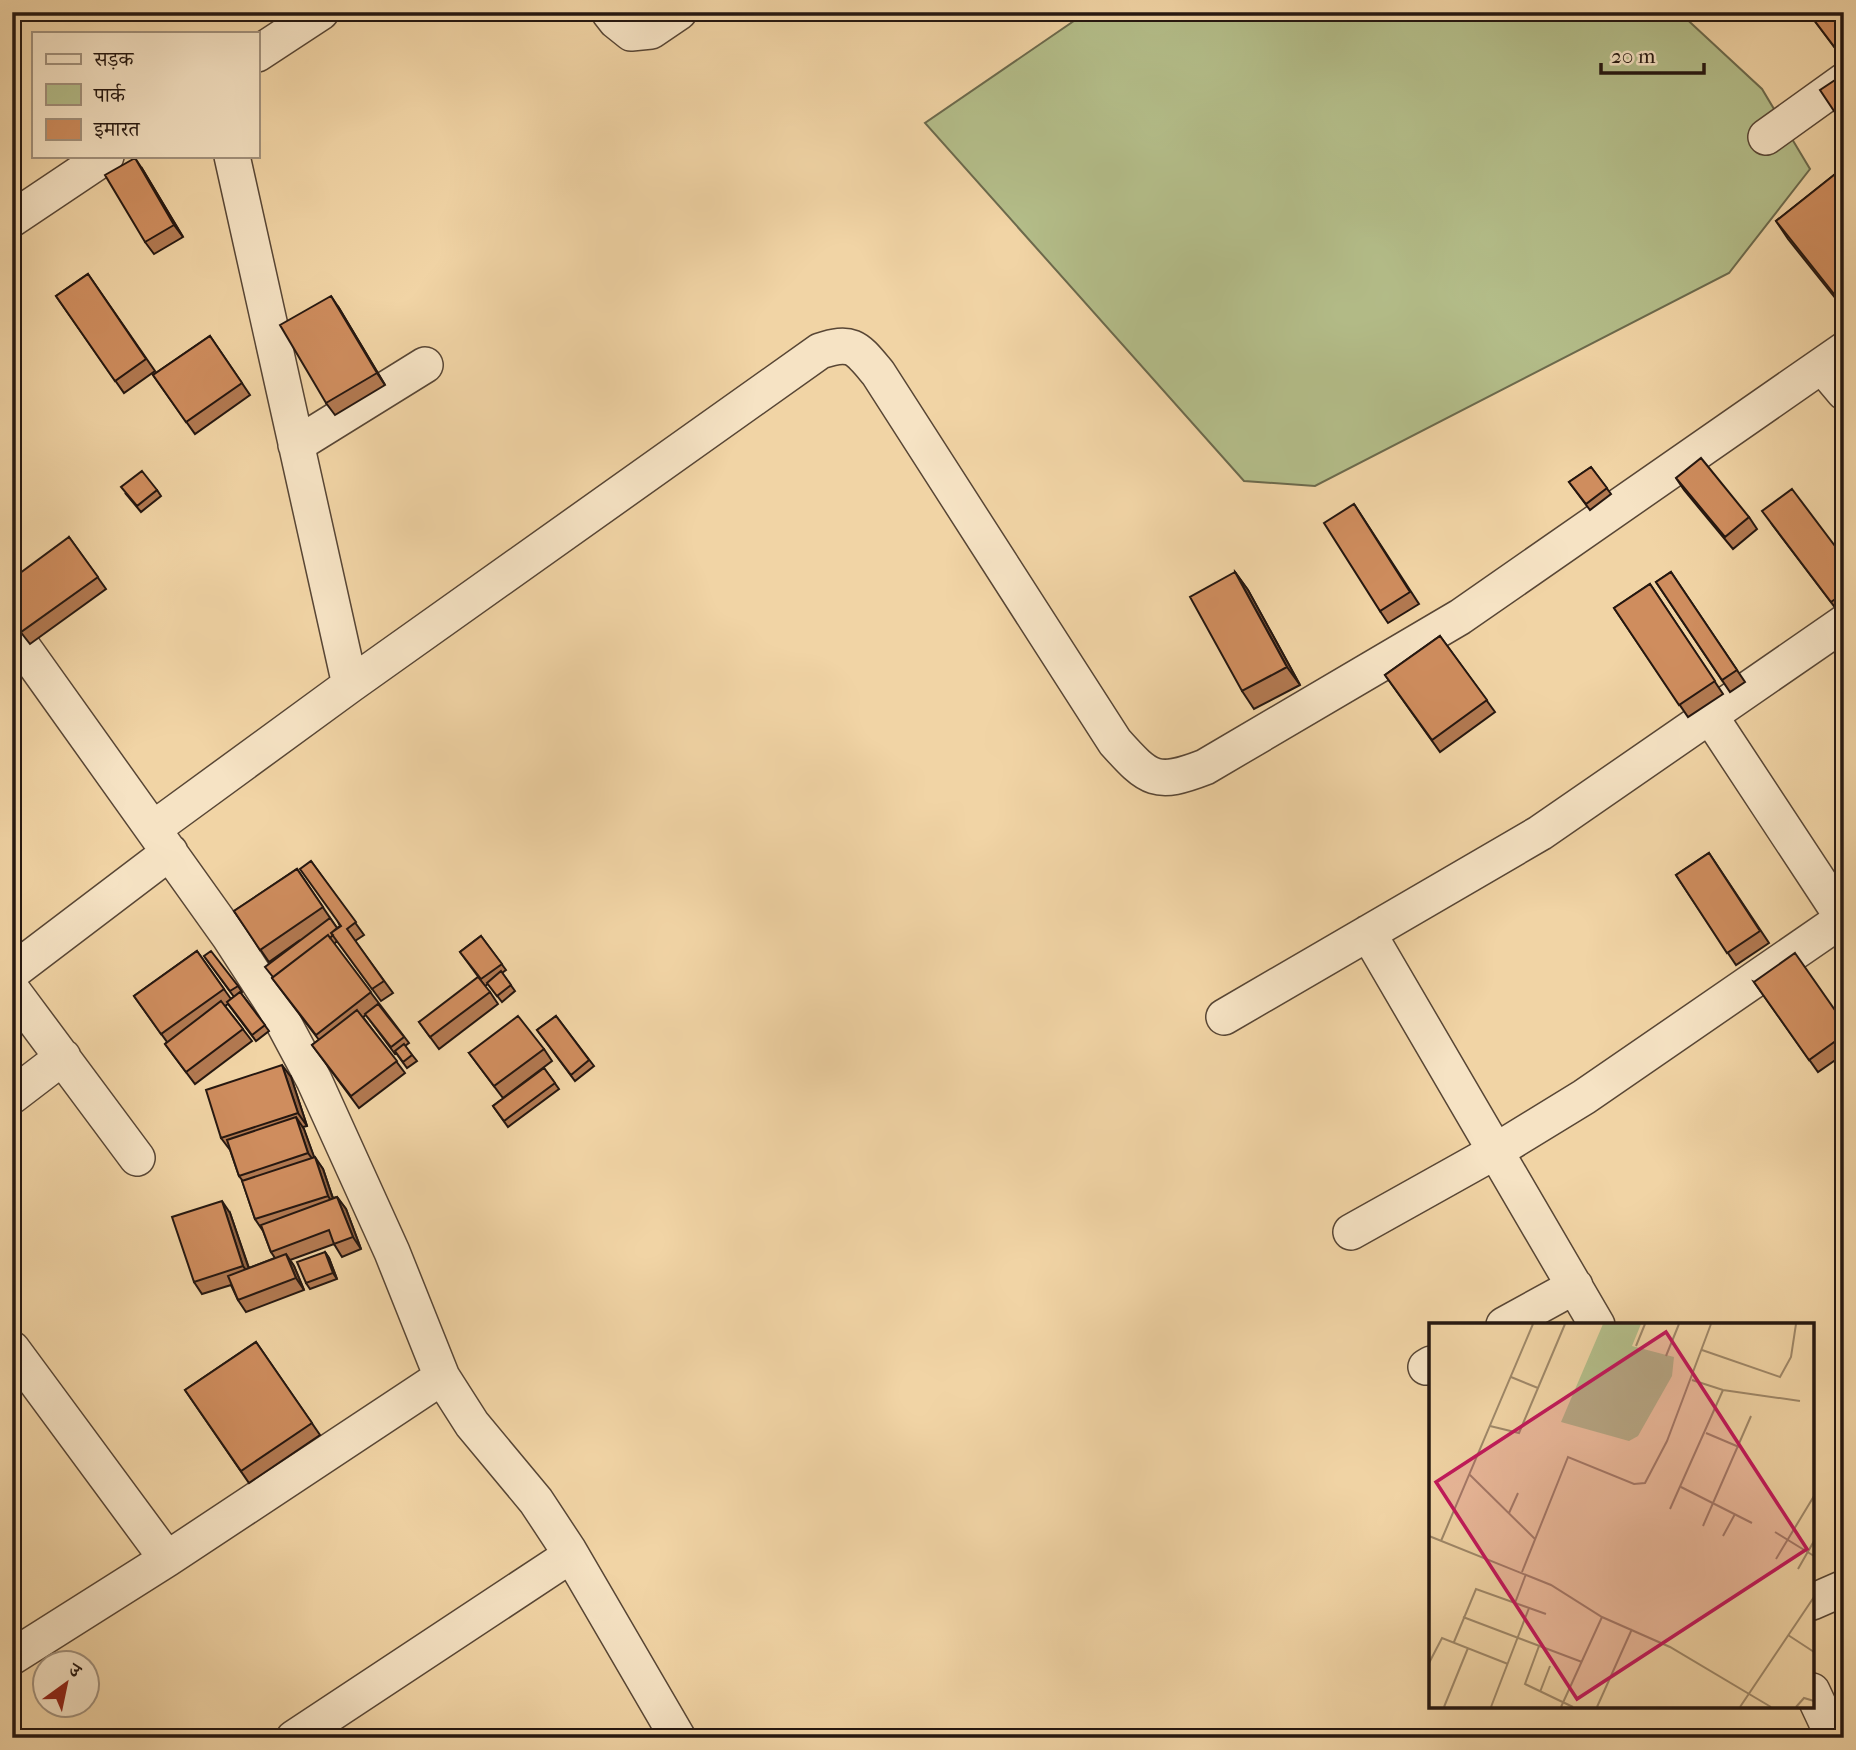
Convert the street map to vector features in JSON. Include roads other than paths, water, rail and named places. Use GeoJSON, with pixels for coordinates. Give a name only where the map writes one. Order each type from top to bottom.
{"type":"FeatureCollection","features":[{"type":"Feature","properties":{"kind":"street"},"geometry":{"type":"LineString","coordinates":[[259,53],[321,12]]}},
{"type":"Feature","properties":{"kind":"street"},"geometry":{"type":"LineString","coordinates":[[609,12],[615,21],[631,33],[651,31],[679,12]]}},
{"type":"Feature","properties":{"kind":"street"},"geometry":{"type":"LineString","coordinates":[[1766,137],[1844,82]]}},
{"type":"Feature","properties":{"kind":"street"},"geometry":{"type":"LineString","coordinates":[[12,219],[103,158]]}},
{"type":"Feature","properties":{"kind":"street"},"geometry":{"type":"LineString","coordinates":[[232,158],[350,685]]}},
{"type":"Feature","properties":{"kind":"street"},"geometry":{"type":"LineString","coordinates":[[12,972],[162,841],[350,685],[820,351],[841,344],[860,351],[878,373],[1115,742],[1136,766],[1154,778],[1177,778],[1205,767],[1460,617],[1837,370]]}},
{"type":"Feature","properties":{"kind":"street"},"geometry":{"type":"LineString","coordinates":[[296,445],[425,365]]}},
{"type":"Feature","properties":{"kind":"street"},"geometry":{"type":"LineString","coordinates":[[1224,1017],[1540,833],[1844,623]]}},
{"type":"Feature","properties":{"kind":"street"},"geometry":{"type":"LineString","coordinates":[[12,632],[229,936],[275,1007],[314,1080],[392,1252],[442,1377],[472,1424],[536,1501],[571,1555],[678,1738]]}},
{"type":"Feature","properties":{"kind":"street"},"geometry":{"type":"LineString","coordinates":[[1351,1232],[1496,1151],[1584,1097],[1844,918],[1710,716]]}},
{"type":"Feature","properties":{"kind":"street"},"geometry":{"type":"LineString","coordinates":[[1368,933],[1596,1323]]}},
{"type":"Feature","properties":{"kind":"street"},"geometry":{"type":"LineString","coordinates":[[12,990],[137,1158]]}},
{"type":"Feature","properties":{"kind":"street"},"geometry":{"type":"LineString","coordinates":[[12,1096],[63,1057]]}},
{"type":"Feature","properties":{"kind":"street"},"geometry":{"type":"LineString","coordinates":[[1508,1323],[1575,1286]]}},
{"type":"Feature","properties":{"kind":"street"},"geometry":{"type":"LineString","coordinates":[[12,1349],[167,1559]]}},
{"type":"Feature","properties":{"kind":"street"},"geometry":{"type":"LineString","coordinates":[[12,1657],[167,1559],[442,1377]]}},
{"type":"Feature","properties":{"kind":"street"},"geometry":{"type":"LineString","coordinates":[[294,1738],[571,1555]]}},
{"type":"Feature","properties":{"kind":"street"},"geometry":{"type":"LineString","coordinates":[[1814,1601],[1844,1588]]}},
{"type":"Feature","properties":{"kind":"street"},"geometry":{"type":"LineString","coordinates":[[1814,1695],[1834,1738]]}}]}
